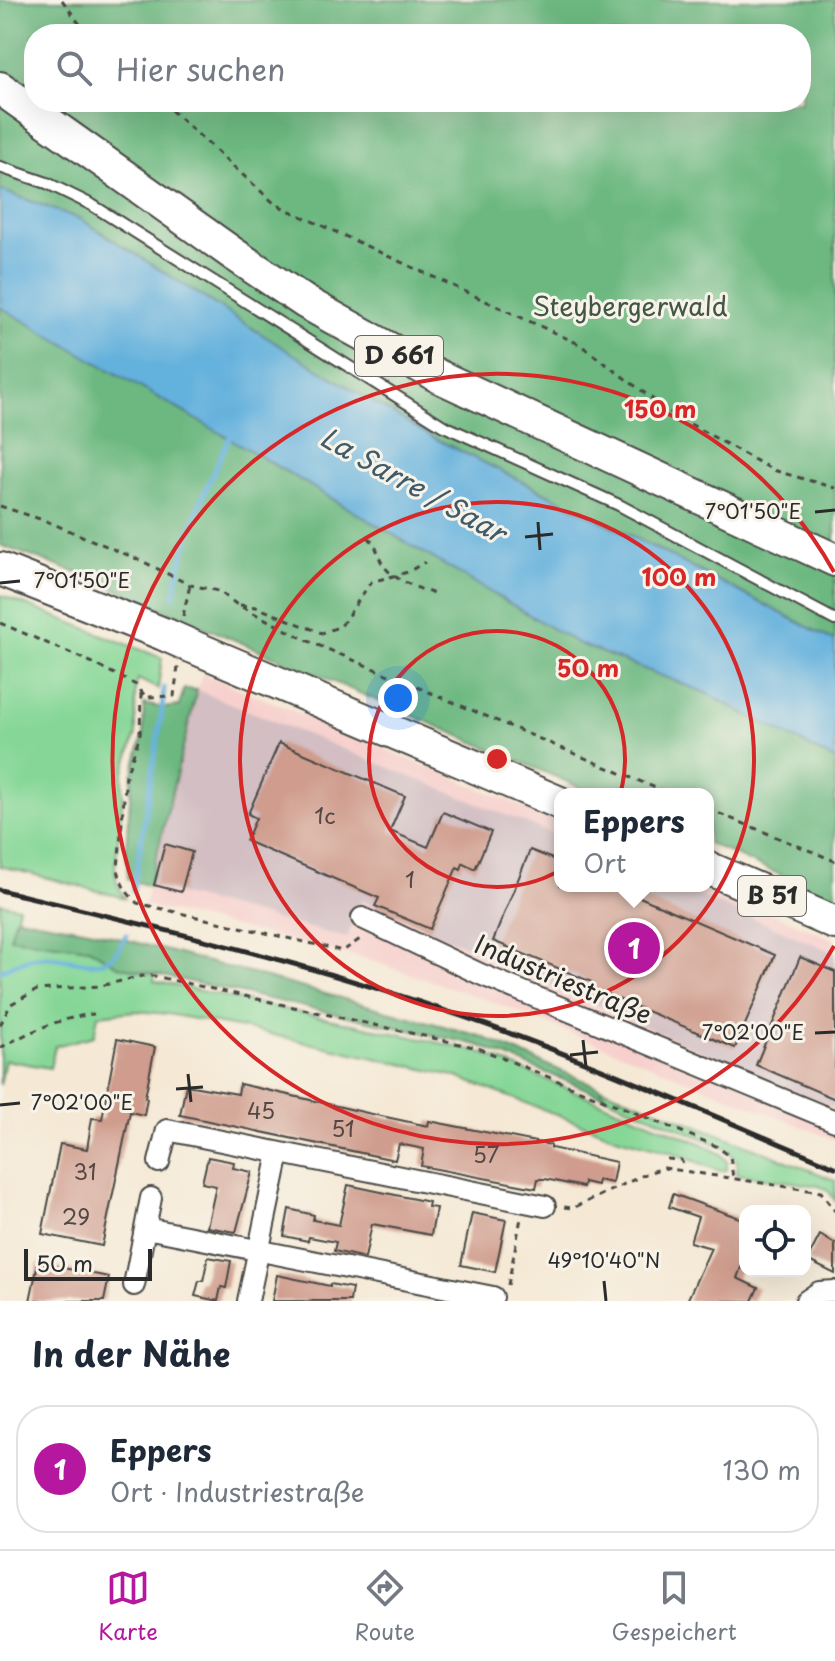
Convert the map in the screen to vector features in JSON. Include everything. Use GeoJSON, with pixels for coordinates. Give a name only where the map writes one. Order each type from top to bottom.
{"type":"FeatureCollection","features":[{"type":"Feature","properties":{"kind":"main road","name":"D 661"},"geometry":{"type":"LineString","coordinates":[[0,88],[24,105]]}},
{"type":"Feature","properties":{"kind":"main road","name":"D 661"},"geometry":{"type":"LineString","coordinates":[[34,112],[232,253],[374,343],[438,376],[835,560]]}},
{"type":"Feature","properties":{"kind":"main road"},"geometry":{"type":"LineString","coordinates":[[0,569],[179,640],[554,800]]}},
{"type":"Feature","properties":{"kind":"main road","name":"B 51"},"geometry":{"type":"LineString","coordinates":[[714,871],[835,923]]}},
{"type":"Feature","properties":{"kind":"street","name":"Industriestraße"},"geometry":{"type":"LineString","coordinates":[[372,922],[480,974],[835,1121]]}},
{"type":"Feature","properties":{"kind":"street"},"geometry":{"type":"LineString","coordinates":[[159,1162],[167,1130],[545,1206]]}},
{"type":"Feature","properties":{"kind":"street"},"geometry":{"type":"LineString","coordinates":[[248,1301],[279,1153]]}},
{"type":"Feature","properties":{"kind":"street"},"geometry":{"type":"LineString","coordinates":[[134,1285],[151,1198]]}},
{"type":"Feature","properties":{"kind":"street"},"geometry":{"type":"LineString","coordinates":[[146,1228],[500,1290]]}},
{"type":"Feature","properties":{"kind":"street"},"geometry":{"type":"LineString","coordinates":[[806,1301],[819,1292],[835,1291]]}},
{"type":"Feature","properties":{"kind":"lane"},"geometry":{"type":"LineString","coordinates":[[0,167],[47,183],[92,205],[442,425],[619,505],[835,620]]}},
{"type":"Feature","properties":{"kind":"path"},"geometry":{"type":"LineString","coordinates":[[62,0],[80,24]]}},
{"type":"Feature","properties":{"kind":"path"},"geometry":{"type":"LineString","coordinates":[[173,112],[275,204],[579,344],[674,415],[773,470],[835,488]]}},
{"type":"Feature","properties":{"kind":"path"},"geometry":{"type":"LineString","coordinates":[[0,506],[46,521],[142,561],[190,585],[219,591],[236,604],[306,640],[656,788]]}},
{"type":"Feature","properties":{"kind":"path"},"geometry":{"type":"LineString","coordinates":[[368,537],[378,547],[381,561],[394,576],[434,594]]}},
{"type":"Feature","properties":{"kind":"path"},"geometry":{"type":"LineString","coordinates":[[236,604],[256,607],[322,633],[341,626],[371,582],[408,572],[425,562]]}},
{"type":"Feature","properties":{"kind":"path"},"geometry":{"type":"LineString","coordinates":[[184,607],[190,585]]}},
{"type":"Feature","properties":{"kind":"path"},"geometry":{"type":"LineString","coordinates":[[0,623],[93,663],[136,685],[146,697],[174,696],[177,681]]}},
{"type":"Feature","properties":{"kind":"path"},"geometry":{"type":"LineString","coordinates":[[141,693],[138,698],[140,735],[126,775],[118,868],[120,883],[137,903],[343,951],[374,928],[372,922]]}},
{"type":"Feature","properties":{"kind":"path"},"geometry":{"type":"LineString","coordinates":[[714,811],[835,861]]}},
{"type":"Feature","properties":{"kind":"path"},"geometry":{"type":"LineString","coordinates":[[0,1025],[11,1004],[37,990],[100,986],[154,976],[478,1048],[716,1146],[730,1156],[733,1178]]}},
{"type":"Feature","properties":{"kind":"path"},"geometry":{"type":"LineString","coordinates":[[0,1048],[65,1018],[94,1014]]}},
{"type":"Feature","properties":{"kind":"path"},"geometry":{"type":"LineString","coordinates":[[667,1159],[681,1160],[686,1170]]}},
{"type":"Feature","properties":{"kind":"path"},"geometry":{"type":"LineString","coordinates":[[545,1206],[573,1208],[664,1168],[821,1192],[835,1211]]}},
{"type":"Feature","properties":{"kind":"path"},"geometry":{"type":"LineString","coordinates":[[500,1290],[522,1213]]}},
{"type":"Feature","properties":{"kind":"shaded area"},"geometry":{"type":"Polygon","coordinates":[[[202,673],[554,820],[554,892],[714,892],[714,889],[835,940],[835,1140],[507,1007],[363,958],[144,905],[202,673]]]}},
{"type":"Feature","properties":{"kind":"shaded area"},"geometry":{"type":"Polygon","coordinates":[[[197,690],[554,835],[554,892],[690,892],[835,953],[835,1108],[362,900],[347,938],[149,886],[197,690]]]}},
{"type":"Feature","properties":{"kind":"green space","name":"Steybergerwald"},"geometry":{"type":"Polygon","coordinates":[[[0,0],[835,0],[835,641],[432,437],[285,349],[80,219],[0,190],[0,0]]]}},
{"type":"Feature","properties":{"kind":"green space"},"geometry":{"type":"Polygon","coordinates":[[[0,307],[577,643],[706,693],[835,760],[835,899],[714,846],[714,788],[582,788],[85,576],[0,545],[0,307]]]}},
{"type":"Feature","properties":{"kind":"green space"},"geometry":{"type":"Polygon","coordinates":[[[0,595],[162,658],[158,689],[138,679],[135,690],[136,734],[123,775],[115,868],[117,884],[125,898],[0,866],[0,595]]]}},
{"type":"Feature","properties":{"kind":"green space"},"geometry":{"type":"Polygon","coordinates":[[[184,689],[197,690],[149,886],[128,879],[126,846],[132,776],[143,736],[144,704],[163,708],[179,706],[184,689]]]}},
{"type":"Feature","properties":{"kind":"green space"},"geometry":{"type":"Polygon","coordinates":[[[0,903],[19,907],[11,938],[89,948],[118,966],[155,973],[154,981],[477,1051],[700,1143],[721,1154],[727,1161],[727,1170],[720,1171],[674,1153],[619,1138],[454,1076],[168,1014],[136,1011],[98,1015],[94,1036],[55,1046],[50,1068],[5,1060],[0,1085],[0,903]]]}},
{"type":"Feature","properties":{"kind":"green space"},"geometry":{"type":"Polygon","coordinates":[[[16,917],[94,931],[480,1036],[599,1087],[606,1097],[478,1045],[118,966],[89,948],[10,938],[16,917]]]}},
{"type":"Feature","properties":{"kind":"green space"},"geometry":{"type":"Polygon","coordinates":[[[599,1087],[835,1180],[835,1201],[828,1190],[819,1186],[737,1174],[737,1161],[726,1148],[606,1097],[599,1087]]]}},
{"type":"Feature","properties":{"kind":"water","name":"La Sarre / Saar"},"geometry":{"type":"Polygon","coordinates":[[[0,190],[80,219],[285,349],[432,437],[835,641],[835,760],[706,693],[577,643],[0,307],[0,190]]]}},
{"type":"Feature","properties":{"kind":"building"},"geometry":{"type":"Polygon","coordinates":[[[279,743],[405,796],[390,831],[428,847],[443,812],[491,832],[475,869],[463,863],[461,869],[457,867],[430,929],[375,906],[379,898],[246,841],[256,818],[248,814],[279,743]]]}},
{"type":"Feature","properties":{"kind":"building"},"geometry":{"type":"Polygon","coordinates":[[[165,844],[192,852],[181,892],[154,885],[165,844]]]}},
{"type":"Feature","properties":{"kind":"building"},"geometry":{"type":"Polygon","coordinates":[[[530,850],[554,860],[554,892],[628,892],[775,955],[735,1048],[592,988],[594,983],[493,941],[530,850]]]}},
{"type":"Feature","properties":{"kind":"building"},"geometry":{"type":"Polygon","coordinates":[[[800,957],[835,972],[835,1099],[756,1065],[800,957]]]}},
{"type":"Feature","properties":{"kind":"building"},"geometry":{"type":"Polygon","coordinates":[[[117,1039],[155,1047],[144,1115],[130,1112],[102,1246],[42,1234],[60,1144],[87,1149],[92,1118],[102,1119],[117,1039]]]}},
{"type":"Feature","properties":{"kind":"building"},"geometry":{"type":"Polygon","coordinates":[[[240,1084],[428,1126],[429,1121],[551,1145],[551,1148],[616,1162],[612,1183],[598,1180],[597,1185],[584,1182],[583,1187],[538,1179],[536,1188],[421,1166],[424,1149],[399,1144],[395,1160],[180,1115],[186,1085],[238,1094],[240,1084]]]}},
{"type":"Feature","properties":{"kind":"building"},"geometry":{"type":"Polygon","coordinates":[[[208,1157],[234,1162],[233,1168],[252,1172],[236,1232],[207,1227],[216,1186],[202,1183],[208,1157]]]}},
{"type":"Feature","properties":{"kind":"building"},"geometry":{"type":"Polygon","coordinates":[[[348,1185],[429,1202],[428,1207],[436,1208],[431,1235],[372,1224],[365,1258],[334,1251],[336,1242],[284,1236],[289,1209],[314,1215],[313,1220],[339,1225],[348,1185]]]}},
{"type":"Feature","properties":{"kind":"building"},"geometry":{"type":"Polygon","coordinates":[[[673,1194],[739,1218],[737,1278],[758,1288],[752,1301],[687,1301],[711,1248],[690,1242],[698,1217],[669,1207],[673,1194]]]}},
{"type":"Feature","properties":{"kind":"building"},"geometry":{"type":"Polygon","coordinates":[[[472,1213],[506,1220],[495,1272],[461,1265],[472,1213]]]}},
{"type":"Feature","properties":{"kind":"building"},"geometry":{"type":"Polygon","coordinates":[[[820,1235],[835,1244],[835,1274],[811,1262],[811,1252],[820,1235]]]}},
{"type":"Feature","properties":{"kind":"building"},"geometry":{"type":"Polygon","coordinates":[[[208,1257],[231,1261],[226,1288],[221,1287],[218,1301],[195,1296],[199,1281],[203,1281],[208,1257]]]}},
{"type":"Feature","properties":{"kind":"building"},"geometry":{"type":"Polygon","coordinates":[[[38,1263],[109,1277],[104,1301],[30,1301],[38,1263]]]}},
{"type":"Feature","properties":{"kind":"building"},"geometry":{"type":"Polygon","coordinates":[[[277,1275],[352,1288],[350,1301],[272,1301],[277,1275]]]}},
{"type":"Feature","properties":{"kind":"waterway"},"geometry":{"type":"LineString","coordinates":[[174,596],[196,514],[231,435]]}},
{"type":"Feature","properties":{"kind":"waterway"},"geometry":{"type":"LineString","coordinates":[[133,891],[164,688]]}},
{"type":"Feature","properties":{"kind":"waterway"},"geometry":{"type":"LineString","coordinates":[[0,971],[43,957],[94,963],[104,961],[112,957],[126,935]]}},
{"type":"Feature","properties":{"kind":"railway"},"geometry":{"type":"LineString","coordinates":[[0,890],[280,960],[446,1011],[593,1065],[835,1167]]}},
{"type":"Feature","properties":{"kind":"place","name":"Eppers"},"geometry":{"type":"Point","coordinates":[634,948]}}]}
